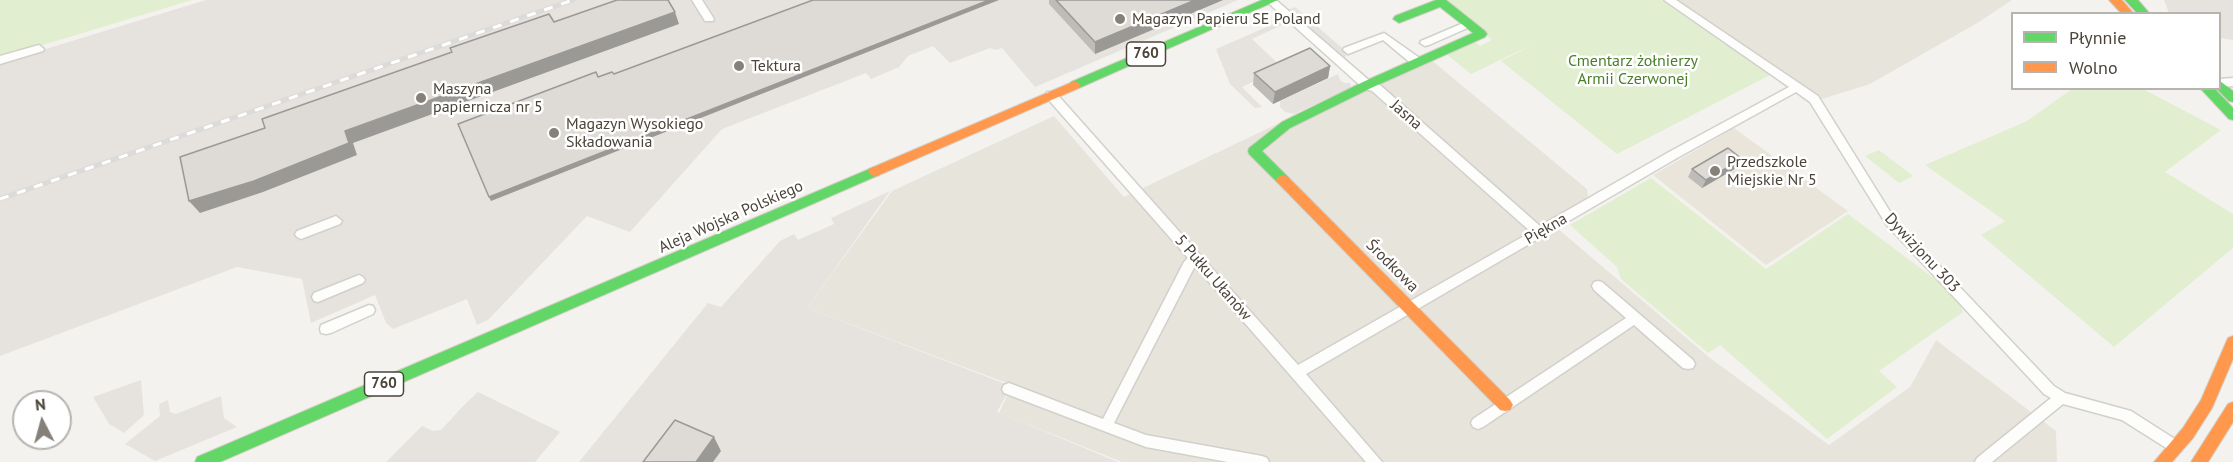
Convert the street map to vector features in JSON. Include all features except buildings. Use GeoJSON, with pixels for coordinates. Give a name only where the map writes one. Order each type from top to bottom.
{"type":"FeatureCollection","features":[{"type":"Feature","properties":{"kind":"main road","name":"Aleja Wojska Polskiego"},"geometry":{"type":"LineString","coordinates":[[203,462],[730,236],[1271,0]]}},
{"type":"Feature","properties":{"kind":"main road"},"geometry":{"type":"LineString","coordinates":[[2115,0],[2127,12]]}},
{"type":"Feature","properties":{"kind":"main road"},"geometry":{"type":"LineString","coordinates":[[2131,0],[2143,12]]}},
{"type":"Feature","properties":{"kind":"main road"},"geometry":{"type":"LineString","coordinates":[[1367,85],[1481,34],[1439,2],[1399,19]]}},
{"type":"Feature","properties":{"kind":"main road","name":"Środkowa"},"geometry":{"type":"LineString","coordinates":[[1367,85],[1286,124],[1254,151],[1505,405]]}},
{"type":"Feature","properties":{"kind":"main road"},"geometry":{"type":"LineString","coordinates":[[2221,85],[2233,98]]}},
{"type":"Feature","properties":{"kind":"main road"},"geometry":{"type":"LineString","coordinates":[[2208,90],[2233,116]]}},
{"type":"Feature","properties":{"kind":"main road"},"geometry":{"type":"LineString","coordinates":[[2162,462],[2176,447],[2207,403],[2233,342]]}},
{"type":"Feature","properties":{"kind":"main road"},"geometry":{"type":"LineString","coordinates":[[2199,462],[2233,410]]}},
{"type":"Feature","properties":{"kind":"street"},"geometry":{"type":"LineString","coordinates":[[697,0],[709,20]]}},
{"type":"Feature","properties":{"kind":"street","name":"Jasna"},"geometry":{"type":"LineString","coordinates":[[1271,0],[1367,85],[1376,88],[1540,233]]}},
{"type":"Feature","properties":{"kind":"street","name":"Dywizjonu 303"},"geometry":{"type":"LineString","coordinates":[[1669,0],[1814,99],[1890,221],[2049,390],[2061,398],[2126,415],[2176,447]]}},
{"type":"Feature","properties":{"kind":"street"},"geometry":{"type":"LineString","coordinates":[[1425,43],[1468,24]]}},
{"type":"Feature","properties":{"kind":"street"},"geometry":{"type":"LineString","coordinates":[[1348,50],[1384,36],[1417,62]]}},
{"type":"Feature","properties":{"kind":"street"},"geometry":{"type":"LineString","coordinates":[[0,60],[39,49]]}},
{"type":"Feature","properties":{"kind":"street","name":"Piękna"},"geometry":{"type":"LineString","coordinates":[[1296,373],[1797,87]]}},
{"type":"Feature","properties":{"kind":"street","name":"5 Pułku Ułanów"},"geometry":{"type":"LineString","coordinates":[[1051,95],[1375,462]]}},
{"type":"Feature","properties":{"kind":"street"},"geometry":{"type":"LineString","coordinates":[[301,234],[336,220]]}},
{"type":"Feature","properties":{"kind":"street"},"geometry":{"type":"LineString","coordinates":[[1106,426],[1188,265],[1196,259]]}},
{"type":"Feature","properties":{"kind":"street"},"geometry":{"type":"LineString","coordinates":[[318,297],[359,280]]}},
{"type":"Feature","properties":{"kind":"street"},"geometry":{"type":"LineString","coordinates":[[1598,286],[1688,364]]}},
{"type":"Feature","properties":{"kind":"street"},"geometry":{"type":"LineString","coordinates":[[326,329],[369,310]]}},
{"type":"Feature","properties":{"kind":"street"},"geometry":{"type":"LineString","coordinates":[[1478,423],[1635,318]]}},
{"type":"Feature","properties":{"kind":"street"},"geometry":{"type":"LineString","coordinates":[[1009,389],[1156,444],[1262,462]]}},
{"type":"Feature","properties":{"kind":"street"},"geometry":{"type":"LineString","coordinates":[[1982,462],[2061,398]]}},
{"type":"Feature","properties":{"kind":"shaded area"},"geometry":{"type":"Polygon","coordinates":[[[206,0],[1238,0],[1035,87],[1002,48],[996,50],[990,48],[950,63],[933,46],[908,56],[899,67],[871,79],[866,73],[722,129],[630,232],[587,216],[488,320],[477,325],[467,299],[393,329],[386,323],[375,295],[311,323],[302,279],[237,267],[0,356],[0,63],[206,0]]]}},
{"type":"Feature","properties":{"kind":"shaded area"},"geometry":{"type":"Polygon","coordinates":[[[1675,0],[2012,0],[1979,22],[1870,84],[1822,99],[1675,0]]]}},
{"type":"Feature","properties":{"kind":"shaded area"},"geometry":{"type":"Polygon","coordinates":[[[2164,0],[2233,0],[2233,40],[2221,38],[2221,12],[2169,12],[2164,0]]]}},
{"type":"Feature","properties":{"kind":"shaded area"},"geometry":{"type":"Polygon","coordinates":[[[1295,7],[1348,53],[1343,61],[1285,11],[1295,7]]]}},
{"type":"Feature","properties":{"kind":"shaded area"},"geometry":{"type":"Polygon","coordinates":[[[1278,22],[1282,25],[1252,39],[1283,68],[1242,87],[1262,107],[1255,108],[1230,84],[1216,49],[1278,22]]]}},
{"type":"Feature","properties":{"kind":"shaded area"},"geometry":{"type":"Polygon","coordinates":[[[1424,54],[1587,189],[1588,199],[1550,222],[1710,358],[1829,445],[1910,387],[1936,340],[2056,431],[2057,462],[1122,462],[999,413],[1012,385],[807,308],[892,191],[1054,116],[1124,197],[1424,54]]]}},
{"type":"Feature","properties":{"kind":"shaded area"},"geometry":{"type":"Polygon","coordinates":[[[1338,74],[1344,83],[1351,83],[1350,88],[1294,114],[1285,112],[1280,107],[1280,101],[1338,74]]]}},
{"type":"Feature","properties":{"kind":"shaded area"},"geometry":{"type":"Polygon","coordinates":[[[1734,128],[1848,211],[1766,265],[1653,175],[1734,128]]]}},
{"type":"Feature","properties":{"kind":"shaded area"},"geometry":{"type":"Polygon","coordinates":[[[890,191],[807,308],[1011,386],[997,412],[1118,462],[579,462],[708,303],[721,307],[780,241],[794,234],[798,240],[834,224],[831,218],[890,191]]]}},
{"type":"Feature","properties":{"kind":"shaded area"},"geometry":{"type":"Polygon","coordinates":[[[141,380],[144,415],[124,433],[109,424],[93,397],[141,380]]]}},
{"type":"Feature","properties":{"kind":"shaded area"},"geometry":{"type":"Polygon","coordinates":[[[478,392],[560,432],[535,462],[386,462],[422,426],[433,431],[441,430],[478,392]]]}},
{"type":"Feature","properties":{"kind":"shaded area"},"geometry":{"type":"Polygon","coordinates":[[[221,396],[224,418],[237,427],[155,461],[125,444],[160,416],[159,404],[168,400],[170,412],[176,414],[221,396]]]}},
{"type":"Feature","properties":{"kind":"green space"},"geometry":{"type":"Polygon","coordinates":[[[0,0],[192,0],[0,58],[0,0]]]}},
{"type":"Feature","properties":{"kind":"green space","name":"Cmentarz żołnierzy Armii Czerwonej"},"geometry":{"type":"Polygon","coordinates":[[[1443,0],[1661,0],[1770,75],[1617,154],[1501,61],[1540,41],[1471,74],[1445,53],[1473,40],[1480,46],[1492,40],[1443,0]]]}},
{"type":"Feature","properties":{"kind":"green space"},"geometry":{"type":"Polygon","coordinates":[[[2071,90],[2145,90],[2221,130],[2165,172],[2233,214],[2233,248],[2114,347],[1981,235],[2005,221],[1925,165],[2027,121],[2071,90]]]}},
{"type":"Feature","properties":{"kind":"green space"},"geometry":{"type":"Polygon","coordinates":[[[1879,150],[1913,176],[1899,183],[1865,156],[1879,150]]]}},
{"type":"Feature","properties":{"kind":"green space"},"geometry":{"type":"Polygon","coordinates":[[[1651,178],[1766,269],[1848,214],[1955,294],[1963,312],[1879,371],[1897,387],[1827,439],[1720,345],[1708,353],[1621,279],[1617,267],[1570,225],[1651,178]]]}},
{"type":"Feature","properties":{"kind":"railway"},"geometry":{"type":"LineString","coordinates":[[0,199],[573,0]]}},
{"type":"Feature","properties":{"kind":"traffic: fast"},"geometry":{"type":"LineString","coordinates":[[1075,85],[1272,0]]}},
{"type":"Feature","properties":{"kind":"traffic: fast"},"geometry":{"type":"LineString","coordinates":[[2131,0],[2143,12]]}},
{"type":"Feature","properties":{"kind":"traffic: fast"},"geometry":{"type":"LineString","coordinates":[[1283,180],[1254,151],[1286,125],[1367,85],[1481,34],[1441,2],[1399,19]]}},
{"type":"Feature","properties":{"kind":"traffic: fast"},"geometry":{"type":"LineString","coordinates":[[2221,86],[2233,98]]}},
{"type":"Feature","properties":{"kind":"traffic: fast"},"geometry":{"type":"LineString","coordinates":[[2208,90],[2233,116]]}},
{"type":"Feature","properties":{"kind":"traffic: fast"},"geometry":{"type":"LineString","coordinates":[[203,462],[874,172]]}},
{"type":"Feature","properties":{"kind":"traffic: slow"},"geometry":{"type":"LineString","coordinates":[[2115,0],[2127,12]]}},
{"type":"Feature","properties":{"kind":"traffic: slow"},"geometry":{"type":"LineString","coordinates":[[874,172],[1075,85]]}},
{"type":"Feature","properties":{"kind":"traffic: slow"},"geometry":{"type":"LineString","coordinates":[[1283,180],[1505,405]]}},
{"type":"Feature","properties":{"kind":"traffic: slow"},"geometry":{"type":"LineString","coordinates":[[2162,462],[2188,433],[2207,403],[2233,342]]}},
{"type":"Feature","properties":{"kind":"traffic: slow"},"geometry":{"type":"LineString","coordinates":[[2199,462],[2233,409]]}},
{"type":"Feature","properties":{"kind":"place","name":"Magazyn Papieru SE Poland"},"geometry":{"type":"Point","coordinates":[1120,19]}},
{"type":"Feature","properties":{"kind":"place","name":"Tektura"},"geometry":{"type":"Point","coordinates":[739,66]}},
{"type":"Feature","properties":{"kind":"place","name":"Maszyna papiernicza nr 5"},"geometry":{"type":"Point","coordinates":[421,98]}},
{"type":"Feature","properties":{"kind":"place","name":"Magazyn Wysokiego Składowania"},"geometry":{"type":"Point","coordinates":[554,133]}},
{"type":"Feature","properties":{"kind":"place","name":"Przedszkole Miejskie Nr 5"},"geometry":{"type":"Point","coordinates":[1715,171]}}]}
